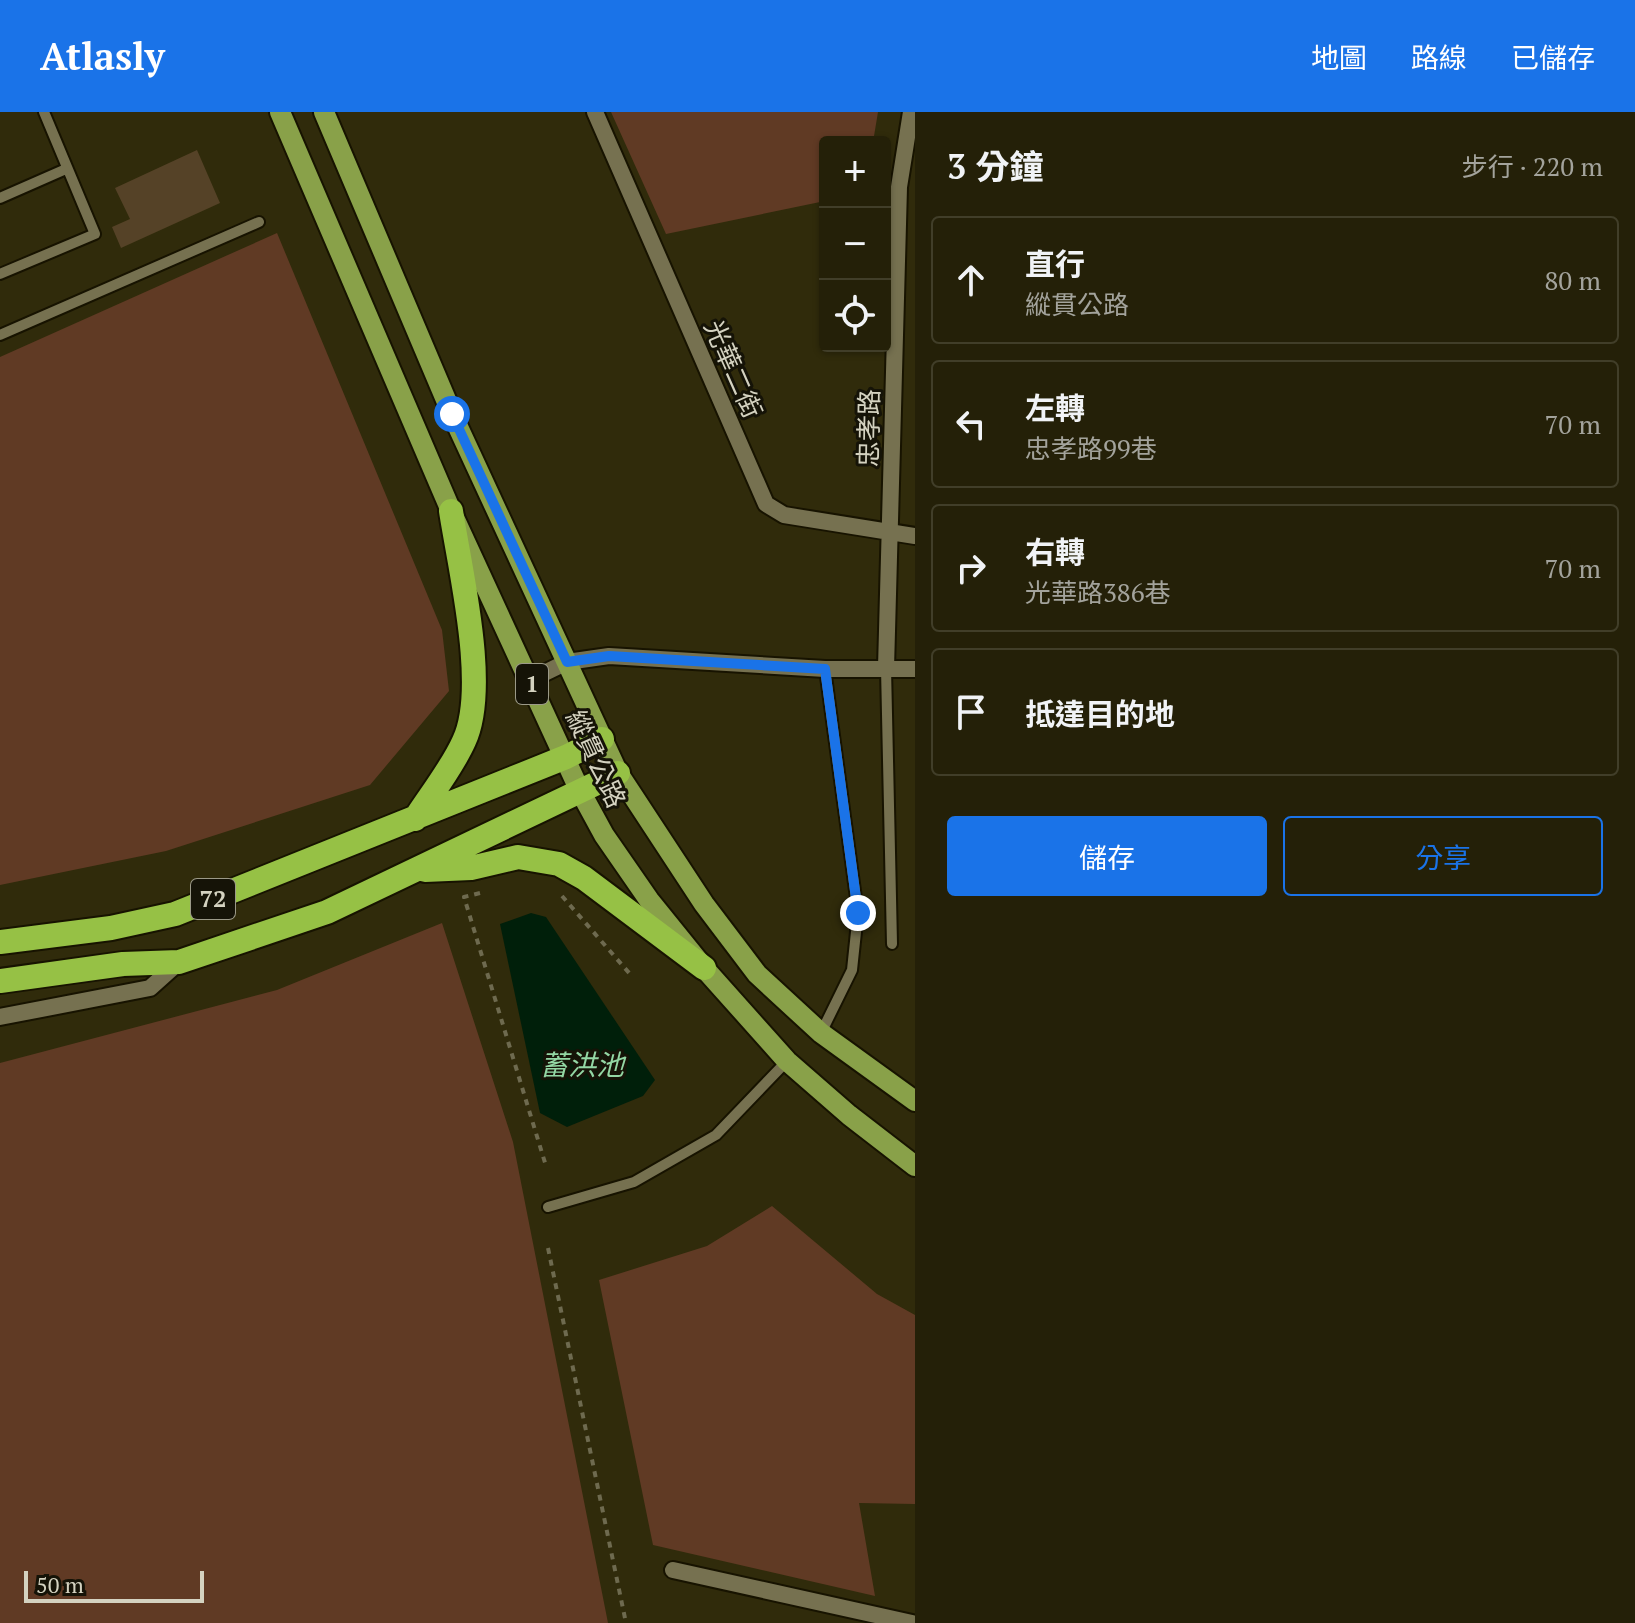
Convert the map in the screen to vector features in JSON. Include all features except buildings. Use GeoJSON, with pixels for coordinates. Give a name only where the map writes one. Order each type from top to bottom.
{"type":"FeatureCollection","features":[{"type":"Feature","properties":{"kind":"highway"},"geometry":{"type":"LineString","coordinates":[[415,819],[465,741],[474,708],[474,662],[451,511]]}},
{"type":"Feature","properties":{"kind":"highway"},"geometry":{"type":"LineString","coordinates":[[415,819],[602,739]]}},
{"type":"Feature","properties":{"kind":"highway"},"geometry":{"type":"LineString","coordinates":[[415,870],[618,773]]}},
{"type":"Feature","properties":{"kind":"highway","name":"72"},"geometry":{"type":"LineString","coordinates":[[0,942],[111,928],[175,914],[415,819]]}},
{"type":"Feature","properties":{"kind":"highway"},"geometry":{"type":"LineString","coordinates":[[415,870],[471,868],[518,857],[559,864],[584,878],[704,968]]}},
{"type":"Feature","properties":{"kind":"highway","name":"72"},"geometry":{"type":"LineString","coordinates":[[0,981],[123,964],[179,962],[327,912],[415,870]]}},
{"type":"Feature","properties":{"kind":"main road","name":"縱貫公路"},"geometry":{"type":"LineString","coordinates":[[280,112],[451,511],[579,789],[604,835],[649,900],[704,968],[787,1061],[849,1115],[915,1166]]}},
{"type":"Feature","properties":{"kind":"main road","name":"縱貫公路"},"geometry":{"type":"LineString","coordinates":[[324,112],[452,414],[618,773],[696,892],[757,974],[821,1033],[910,1095]]}},
{"type":"Feature","properties":{"kind":"street","name":"光華二街"},"geometry":{"type":"LineString","coordinates":[[595,112],[766,504],[784,515],[915,536]]}},
{"type":"Feature","properties":{"kind":"street","name":"忠孝路"},"geometry":{"type":"LineString","coordinates":[[886,668],[899,187],[911,112]]}},
{"type":"Feature","properties":{"kind":"street"},"geometry":{"type":"LineString","coordinates":[[530,680],[567,662],[609,656],[825,669],[915,669]]}},
{"type":"Feature","properties":{"kind":"street"},"geometry":{"type":"LineString","coordinates":[[0,1017],[150,988],[179,962]]}},
{"type":"Feature","properties":{"kind":"street"},"geometry":{"type":"LineString","coordinates":[[673,1570],[912,1623]]}},
{"type":"Feature","properties":{"kind":"lane"},"geometry":{"type":"LineString","coordinates":[[0,274],[95,234],[44,112]]}},
{"type":"Feature","properties":{"kind":"lane"},"geometry":{"type":"LineString","coordinates":[[0,198],[66,169]]}},
{"type":"Feature","properties":{"kind":"lane"},"geometry":{"type":"LineString","coordinates":[[0,335],[259,222]]}},
{"type":"Feature","properties":{"kind":"lane"},"geometry":{"type":"LineString","coordinates":[[886,668],[892,944]]}},
{"type":"Feature","properties":{"kind":"lane"},"geometry":{"type":"LineString","coordinates":[[821,1033],[852,970],[858,913],[825,669]]}},
{"type":"Feature","properties":{"kind":"lane"},"geometry":{"type":"LineString","coordinates":[[548,1207],[634,1182],[716,1135],[787,1061]]}},
{"type":"Feature","properties":{"kind":"path"},"geometry":{"type":"LineString","coordinates":[[492,890],[464,897],[546,1166]]}},
{"type":"Feature","properties":{"kind":"path"},"geometry":{"type":"LineString","coordinates":[[554,891],[564,897],[630,974]]}},
{"type":"Feature","properties":{"kind":"path"},"geometry":{"type":"LineString","coordinates":[[548,1248],[626,1623]]}},
{"type":"Feature","properties":{"kind":"shaded area"},"geometry":{"type":"Polygon","coordinates":[[[611,112],[878,112],[874,136],[819,136],[819,202],[666,234],[611,112]]]}},
{"type":"Feature","properties":{"kind":"shaded area"},"geometry":{"type":"Polygon","coordinates":[[[277,233],[442,630],[449,691],[370,785],[166,851],[0,885],[0,357],[277,233]]]}},
{"type":"Feature","properties":{"kind":"shaded area"},"geometry":{"type":"Polygon","coordinates":[[[442,923],[513,1142],[608,1623],[0,1623],[0,1063],[277,990],[442,923]]]}},
{"type":"Feature","properties":{"kind":"shaded area"},"geometry":{"type":"Polygon","coordinates":[[[772,1206],[877,1294],[915,1315],[915,1504],[859,1503],[875,1596],[653,1545],[599,1280],[707,1246],[772,1206]]]}},
{"type":"Feature","properties":{"kind":"water","name":"蓄洪池"},"geometry":{"type":"Polygon","coordinates":[[[531,913],[546,917],[655,1080],[643,1096],[567,1127],[540,1113],[500,924],[531,913]]]}},
{"type":"Feature","properties":{"kind":"route"},"geometry":{"type":"LineString","coordinates":[[452,414],[567,662],[609,656],[825,669],[858,913]]}}]}
